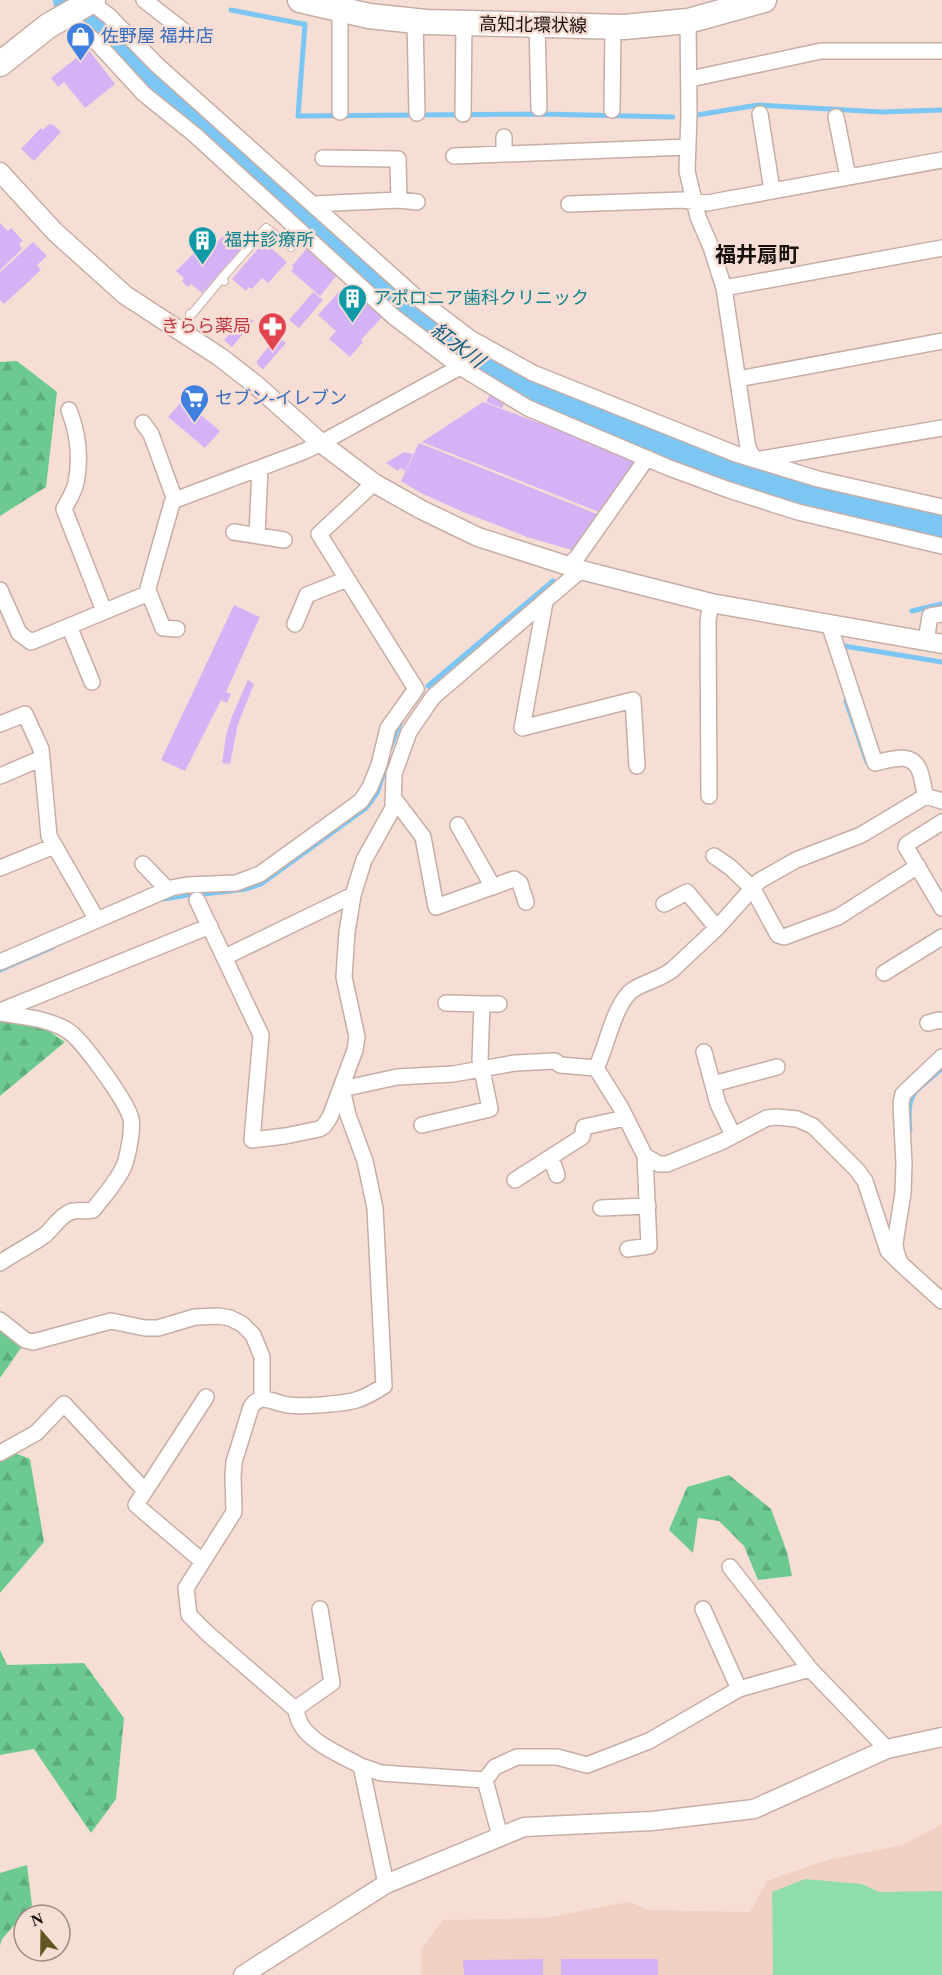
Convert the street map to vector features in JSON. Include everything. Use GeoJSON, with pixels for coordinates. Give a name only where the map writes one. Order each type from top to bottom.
{"type":"FeatureCollection","features":[{"type":"Feature","properties":{"kind":"main road","name":"高知北環状線"},"geometry":{"type":"LineString","coordinates":[[300,0],[369,16],[416,21],[613,27],[688,21],[764,0]]}},
{"type":"Feature","properties":{"kind":"main road"},"geometry":{"type":"LineString","coordinates":[[0,64],[81,5]]}},
{"type":"Feature","properties":{"kind":"street"},"geometry":{"type":"LineString","coordinates":[[144,0],[189,35]]}},
{"type":"Feature","properties":{"kind":"street"},"geometry":{"type":"LineString","coordinates":[[81,5],[108,16],[157,65],[416,297],[477,345],[533,374],[755,460],[818,479],[942,507]]}},
{"type":"Feature","properties":{"kind":"street"},"geometry":{"type":"LineString","coordinates":[[81,5],[98,44],[144,94],[195,135],[394,317],[461,365],[528,408],[729,490],[798,512],[942,546]]}},
{"type":"Feature","properties":{"kind":"street"},"geometry":{"type":"LineString","coordinates":[[340,9],[340,112]]}},
{"type":"Feature","properties":{"kind":"street"},"geometry":{"type":"LineString","coordinates":[[416,21],[417,113]]}},
{"type":"Feature","properties":{"kind":"street"},"geometry":{"type":"LineString","coordinates":[[688,21],[690,79],[687,171],[694,202],[724,288],[748,448],[755,460]]}},
{"type":"Feature","properties":{"kind":"street"},"geometry":{"type":"LineString","coordinates":[[463,114],[464,23]]}},
{"type":"Feature","properties":{"kind":"street"},"geometry":{"type":"LineString","coordinates":[[537,25],[539,108]]}},
{"type":"Feature","properties":{"kind":"street"},"geometry":{"type":"LineString","coordinates":[[612,110],[613,27]]}},
{"type":"Feature","properties":{"kind":"street"},"geometry":{"type":"LineString","coordinates":[[690,79],[821,51],[942,51]]}},
{"type":"Feature","properties":{"kind":"street"},"geometry":{"type":"LineString","coordinates":[[760,114],[772,190]]}},
{"type":"Feature","properties":{"kind":"street"},"geometry":{"type":"LineString","coordinates":[[836,117],[848,177]]}},
{"type":"Feature","properties":{"kind":"street"},"geometry":{"type":"LineString","coordinates":[[504,137],[504,154]]}},
{"type":"Feature","properties":{"kind":"street"},"geometry":{"type":"LineString","coordinates":[[454,156],[687,147]]}},
{"type":"Feature","properties":{"kind":"street"},"geometry":{"type":"LineString","coordinates":[[323,158],[398,159],[399,200]]}},
{"type":"Feature","properties":{"kind":"street"},"geometry":{"type":"LineString","coordinates":[[569,204],[707,202],[942,160]]}},
{"type":"Feature","properties":{"kind":"street"},"geometry":{"type":"LineString","coordinates":[[0,172],[55,232],[125,294],[220,357],[255,384],[321,443],[374,483],[477,537],[574,568],[711,603],[934,643],[930,616],[942,614]]}},
{"type":"Feature","properties":{"kind":"street"},"geometry":{"type":"LineString","coordinates":[[313,204],[417,201]]}},
{"type":"Feature","properties":{"kind":"street"},"geometry":{"type":"LineString","coordinates":[[724,288],[942,248]]}},
{"type":"Feature","properties":{"kind":"street"},"geometry":{"type":"LineString","coordinates":[[738,379],[942,341]]}},
{"type":"Feature","properties":{"kind":"street"},"geometry":{"type":"LineString","coordinates":[[177,629],[163,628],[148,593],[172,502],[321,443],[461,365],[477,345]]}},
{"type":"Feature","properties":{"kind":"street"},"geometry":{"type":"LineString","coordinates":[[69,410],[79,449],[76,485],[64,509],[105,611]]}},
{"type":"Feature","properties":{"kind":"street"},"geometry":{"type":"LineString","coordinates":[[143,423],[151,434],[175,500]]}},
{"type":"Feature","properties":{"kind":"street"},"geometry":{"type":"LineString","coordinates":[[755,460],[942,428]]}},
{"type":"Feature","properties":{"kind":"street"},"geometry":{"type":"LineString","coordinates":[[197,900],[261,1035],[252,1140],[319,1129],[330,1117],[355,1050],[357,1036],[344,977],[346,932],[353,895],[364,860],[393,808],[394,774],[409,732],[433,697],[545,602],[574,568],[578,556],[647,458]]}},
{"type":"Feature","properties":{"kind":"street"},"geometry":{"type":"LineString","coordinates":[[257,535],[260,468]]}},
{"type":"Feature","properties":{"kind":"street"},"geometry":{"type":"LineString","coordinates":[[0,962],[167,889],[187,885],[236,883],[260,874],[361,801],[379,765],[388,728],[416,689],[319,534],[374,483]]}},
{"type":"Feature","properties":{"kind":"street"},"geometry":{"type":"LineString","coordinates":[[234,532],[284,540]]}},
{"type":"Feature","properties":{"kind":"street"},"geometry":{"type":"LineString","coordinates":[[295,624],[307,595],[347,579]]}},
{"type":"Feature","properties":{"kind":"street"},"geometry":{"type":"LineString","coordinates":[[0,590],[6,623],[31,642],[148,593]]}},
{"type":"Feature","properties":{"kind":"street"},"geometry":{"type":"LineString","coordinates":[[545,602],[522,728],[633,700],[638,766]]}},
{"type":"Feature","properties":{"kind":"street"},"geometry":{"type":"LineString","coordinates":[[710,796],[708,621],[711,603]]}},
{"type":"Feature","properties":{"kind":"street"},"geometry":{"type":"LineString","coordinates":[[829,624],[875,762],[903,757],[914,762],[920,771],[926,796]]}},
{"type":"Feature","properties":{"kind":"street"},"geometry":{"type":"LineString","coordinates":[[69,626],[92,682]]}},
{"type":"Feature","properties":{"kind":"street"},"geometry":{"type":"LineString","coordinates":[[0,724],[25,714],[41,749],[49,836],[97,920]]}},
{"type":"Feature","properties":{"kind":"street"},"geometry":{"type":"LineString","coordinates":[[0,776],[42,758]]}},
{"type":"Feature","properties":{"kind":"street"},"geometry":{"type":"LineString","coordinates":[[596,1068],[622,1001],[633,990],[672,970],[717,928],[759,881],[796,860],[861,835],[926,796],[942,801]]}},
{"type":"Feature","properties":{"kind":"street"},"geometry":{"type":"LineString","coordinates":[[395,800],[423,837],[436,907],[514,879],[520,883],[526,902]]}},
{"type":"Feature","properties":{"kind":"street"},"geometry":{"type":"LineString","coordinates":[[942,822],[907,844],[906,847],[942,908]]}},
{"type":"Feature","properties":{"kind":"street"},"geometry":{"type":"LineString","coordinates":[[458,825],[492,887]]}},
{"type":"Feature","properties":{"kind":"street"},"geometry":{"type":"LineString","coordinates":[[0,868],[54,846]]}},
{"type":"Feature","properties":{"kind":"street"},"geometry":{"type":"LineString","coordinates":[[714,856],[730,867],[753,889],[778,935],[784,937],[838,917],[918,866]]}},
{"type":"Feature","properties":{"kind":"street"},"geometry":{"type":"LineString","coordinates":[[144,864],[167,889]]}},
{"type":"Feature","properties":{"kind":"street"},"geometry":{"type":"LineString","coordinates":[[664,904],[687,892],[717,928]]}},
{"type":"Feature","properties":{"kind":"street"},"geometry":{"type":"LineString","coordinates":[[225,957],[353,895]]}},
{"type":"Feature","properties":{"kind":"street"},"geometry":{"type":"LineString","coordinates":[[0,1012],[210,926]]}},
{"type":"Feature","properties":{"kind":"street"},"geometry":{"type":"LineString","coordinates":[[884,973],[942,937]]}},
{"type":"Feature","properties":{"kind":"street"},"geometry":{"type":"LineString","coordinates":[[446,1003],[499,1004]]}},
{"type":"Feature","properties":{"kind":"street"},"geometry":{"type":"LineString","coordinates":[[422,1125],[490,1109],[480,1060],[482,1004]]}},
{"type":"Feature","properties":{"kind":"street"},"geometry":{"type":"LineString","coordinates":[[0,1012],[42,1020],[60,1026],[74,1035],[99,1066],[129,1111],[131,1120],[123,1168],[93,1210],[85,1212],[74,1210],[64,1215],[42,1237],[0,1263]]}},
{"type":"Feature","properties":{"kind":"street"},"geometry":{"type":"LineString","coordinates":[[704,1052],[718,1104],[733,1135]]}},
{"type":"Feature","properties":{"kind":"street"},"geometry":{"type":"LineString","coordinates":[[900,1263],[895,1243],[903,1192],[901,1103],[903,1094],[942,1057]]}},
{"type":"Feature","properties":{"kind":"street"},"geometry":{"type":"LineString","coordinates":[[342,1089],[397,1077],[453,1074],[536,1061],[555,1061],[560,1065],[596,1068]]}},
{"type":"Feature","properties":{"kind":"street"},"geometry":{"type":"LineString","coordinates":[[713,1084],[777,1067]]}},
{"type":"Feature","properties":{"kind":"street"},"geometry":{"type":"LineString","coordinates":[[596,1068],[645,1156],[649,1246],[628,1249]]}},
{"type":"Feature","properties":{"kind":"street"},"geometry":{"type":"LineString","coordinates":[[342,1089],[348,1115],[365,1161],[375,1208],[384,1386],[357,1400],[304,1406],[289,1406],[262,1398],[254,1402],[234,1462],[232,1477],[234,1512],[186,1588],[189,1615],[295,1709],[300,1723],[307,1732],[322,1744],[361,1766],[381,1773],[485,1780]]}},
{"type":"Feature","properties":{"kind":"street"},"geometry":{"type":"LineString","coordinates":[[515,1180],[582,1137],[584,1127],[625,1118]]}},
{"type":"Feature","properties":{"kind":"street"},"geometry":{"type":"LineString","coordinates":[[645,1156],[659,1164],[667,1164],[767,1118],[797,1119],[813,1125],[865,1181],[888,1251],[942,1301]]}},
{"type":"Feature","properties":{"kind":"street"},"geometry":{"type":"LineString","coordinates":[[551,1157],[557,1175]]}},
{"type":"Feature","properties":{"kind":"street"},"geometry":{"type":"LineString","coordinates":[[601,1209],[648,1206]]}},
{"type":"Feature","properties":{"kind":"street"},"geometry":{"type":"LineString","coordinates":[[0,1320],[26,1340],[33,1342],[111,1321],[145,1328],[158,1328],[195,1317],[230,1318],[242,1324],[253,1335],[262,1357],[262,1398]]}},
{"type":"Feature","properties":{"kind":"street"},"geometry":{"type":"LineString","coordinates":[[202,1561],[136,1505],[206,1397]]}},
{"type":"Feature","properties":{"kind":"street"},"geometry":{"type":"LineString","coordinates":[[0,1453],[36,1433],[64,1404],[145,1491]]}},
{"type":"Feature","properties":{"kind":"street"},"geometry":{"type":"LineString","coordinates":[[730,1567],[810,1669],[887,1749]]}},
{"type":"Feature","properties":{"kind":"street"},"geometry":{"type":"LineString","coordinates":[[295,1709],[332,1683],[320,1609]]}},
{"type":"Feature","properties":{"kind":"street"},"geometry":{"type":"LineString","coordinates":[[703,1609],[739,1689]]}},
{"type":"Feature","properties":{"kind":"street"},"geometry":{"type":"LineString","coordinates":[[485,1780],[495,1767],[517,1756],[557,1757],[587,1765],[649,1741],[739,1689],[810,1669]]}},
{"type":"Feature","properties":{"kind":"street"},"geometry":{"type":"LineString","coordinates":[[243,1975],[386,1884],[524,1827],[652,1821],[754,1809],[887,1749],[942,1737]]}},
{"type":"Feature","properties":{"kind":"street"},"geometry":{"type":"LineString","coordinates":[[361,1766],[386,1884]]}},
{"type":"Feature","properties":{"kind":"street"},"geometry":{"type":"LineString","coordinates":[[485,1780],[500,1836]]}},
{"type":"Feature","properties":{"kind":"lane"},"geometry":{"type":"LineString","coordinates":[[190,314],[223,280],[266,228],[291,247]]}},
{"type":"Feature","properties":{"kind":"shaded area"},"geometry":{"type":"Polygon","coordinates":[[[942,1824],[942,1975],[421,1975],[421,1950],[443,1920],[544,1918],[628,1902],[649,1910],[750,1912],[767,1881],[827,1860],[903,1845],[942,1824]]]}},
{"type":"Feature","properties":{"kind":"green space"},"geometry":{"type":"Polygon","coordinates":[[[17,361],[57,392],[46,487],[0,516],[0,362],[17,361]]]}},
{"type":"Feature","properties":{"kind":"green space"},"geometry":{"type":"Polygon","coordinates":[[[0,1019],[40,1025],[65,1042],[0,1096],[0,1019]]]}},
{"type":"Feature","properties":{"kind":"green space"},"geometry":{"type":"Polygon","coordinates":[[[0,1322],[23,1345],[0,1378],[0,1322]]]}},
{"type":"Feature","properties":{"kind":"green space"},"geometry":{"type":"Polygon","coordinates":[[[0,1447],[30,1459],[44,1542],[0,1593],[0,1447]]]}},
{"type":"Feature","properties":{"kind":"green space"},"geometry":{"type":"Polygon","coordinates":[[[729,1475],[771,1509],[787,1552],[792,1576],[758,1580],[744,1546],[719,1521],[698,1518],[693,1553],[669,1530],[687,1487],[729,1475]]]}},
{"type":"Feature","properties":{"kind":"green space"},"geometry":{"type":"Polygon","coordinates":[[[0,1650],[7,1665],[84,1663],[124,1718],[116,1799],[91,1833],[34,1749],[0,1755],[0,1650]]]}},
{"type":"Feature","properties":{"kind":"green space"},"geometry":{"type":"Polygon","coordinates":[[[27,1865],[32,1903],[12,1903],[12,1928],[2,1939],[0,1946],[0,1873],[27,1865]]]}},
{"type":"Feature","properties":{"kind":"green space"},"geometry":{"type":"Polygon","coordinates":[[[805,1879],[862,1884],[879,1892],[942,1891],[942,1975],[773,1975],[772,1892],[805,1879]]]}},
{"type":"Feature","properties":{"kind":"building"},"geometry":{"type":"Polygon","coordinates":[[[88,49],[115,84],[85,108],[64,82],[58,87],[51,78],[88,49]]]}},
{"type":"Feature","properties":{"kind":"building"},"geometry":{"type":"Polygon","coordinates":[[[49,124],[61,132],[34,161],[21,149],[41,128],[43,130],[49,124]]]}},
{"type":"Feature","properties":{"kind":"building"},"geometry":{"type":"Polygon","coordinates":[[[0,223],[8,231],[11,228],[23,241],[19,244],[22,249],[0,270],[0,223]]]}},
{"type":"Feature","properties":{"kind":"building","name":"福井診療所"},"geometry":{"type":"Polygon","coordinates":[[[225,233],[242,248],[202,293],[191,284],[188,287],[182,281],[184,278],[176,271],[197,250],[202,247],[206,250],[214,242],[216,244],[225,233]]]}},
{"type":"Feature","properties":{"kind":"building"},"geometry":{"type":"Polygon","coordinates":[[[33,242],[47,256],[37,265],[41,270],[4,304],[0,300],[0,272],[33,242]]]}},
{"type":"Feature","properties":{"kind":"building"},"geometry":{"type":"Polygon","coordinates":[[[264,242],[287,262],[268,283],[262,278],[252,289],[249,287],[246,291],[232,279],[264,242]]]}},
{"type":"Feature","properties":{"kind":"building"},"geometry":{"type":"Polygon","coordinates":[[[308,247],[321,259],[319,261],[338,274],[320,296],[291,271],[294,267],[292,266],[308,247]]]}},
{"type":"Feature","properties":{"kind":"building","name":"アポロニア歯科クリニック"},"geometry":{"type":"Polygon","coordinates":[[[345,285],[382,317],[361,340],[363,342],[350,357],[329,339],[336,331],[318,315],[345,285]]]}},
{"type":"Feature","properties":{"kind":"building"},"geometry":{"type":"Polygon","coordinates":[[[313,292],[323,300],[299,328],[289,320],[313,292]]]}},
{"type":"Feature","properties":{"kind":"building"},"geometry":{"type":"Polygon","coordinates":[[[245,316],[254,321],[232,347],[224,340],[245,316]]]}},
{"type":"Feature","properties":{"kind":"building","name":"きらら薬局"},"geometry":{"type":"Polygon","coordinates":[[[277,336],[286,343],[263,369],[257,361],[277,336]]]}},
{"type":"Feature","properties":{"kind":"building"},"geometry":{"type":"Polygon","coordinates":[[[490,394],[504,404],[502,408],[486,402],[490,394]]]}},
{"type":"Feature","properties":{"kind":"building","name":"セブン-イレブン"},"geometry":{"type":"Polygon","coordinates":[[[183,400],[220,431],[205,448],[168,417],[183,400]]]}},
{"type":"Feature","properties":{"kind":"building"},"geometry":{"type":"Polygon","coordinates":[[[483,402],[636,459],[599,512],[422,442],[483,402]]]}},
{"type":"Feature","properties":{"kind":"building"},"geometry":{"type":"Polygon","coordinates":[[[419,443],[597,514],[572,550],[527,537],[463,512],[401,481],[419,443]]]}},
{"type":"Feature","properties":{"kind":"building"},"geometry":{"type":"Polygon","coordinates":[[[404,452],[413,454],[405,471],[400,468],[398,471],[386,463],[404,452]]]}},
{"type":"Feature","properties":{"kind":"building"},"geometry":{"type":"Polygon","coordinates":[[[234,605],[260,617],[226,692],[231,694],[227,703],[221,700],[185,771],[161,760],[234,605]]]}},
{"type":"Feature","properties":{"kind":"building"},"geometry":{"type":"Polygon","coordinates":[[[248,680],[254,684],[238,724],[230,764],[222,763],[232,716],[248,680]]]}},
{"type":"Feature","properties":{"kind":"building"},"geometry":{"type":"Polygon","coordinates":[[[543,1959],[543,1975],[464,1975],[463,1960],[543,1959]]]}},
{"type":"Feature","properties":{"kind":"building"},"geometry":{"type":"Polygon","coordinates":[[[561,1959],[658,1959],[658,1975],[561,1975],[561,1959]]]}},
{"type":"Feature","properties":{"kind":"waterway","name":"紅水川"},"geometry":{"type":"LineString","coordinates":[[68,0],[212,128],[395,297],[463,351],[486,366],[546,400],[720,471],[803,497],[942,529]]}},
{"type":"Feature","properties":{"kind":"waterway"},"geometry":{"type":"LineString","coordinates":[[231,10],[303,24]]}},
{"type":"Feature","properties":{"kind":"waterway"},"geometry":{"type":"LineString","coordinates":[[87,17],[96,14]]}},
{"type":"Feature","properties":{"kind":"waterway"},"geometry":{"type":"LineString","coordinates":[[305,24],[298,116],[541,114],[673,117]]}},
{"type":"Feature","properties":{"kind":"waterway"},"geometry":{"type":"LineString","coordinates":[[697,115],[758,105],[882,112],[942,110]]}},
{"type":"Feature","properties":{"kind":"waterway"},"geometry":{"type":"LineString","coordinates":[[428,686],[553,581]]}},
{"type":"Feature","properties":{"kind":"waterway"},"geometry":{"type":"LineString","coordinates":[[912,611],[942,604]]}},
{"type":"Feature","properties":{"kind":"waterway"},"geometry":{"type":"LineString","coordinates":[[844,646],[942,662]]}},
{"type":"Feature","properties":{"kind":"waterway"},"geometry":{"type":"LineString","coordinates":[[846,701],[867,762]]}},
{"type":"Feature","properties":{"kind":"waterway"},"geometry":{"type":"LineString","coordinates":[[390,748],[400,723]]}},
{"type":"Feature","properties":{"kind":"waterway"},"geometry":{"type":"LineString","coordinates":[[204,894],[246,889],[261,884],[366,808],[377,793],[387,763]]}},
{"type":"Feature","properties":{"kind":"waterway"},"geometry":{"type":"LineString","coordinates":[[164,899],[193,894]]}},
{"type":"Feature","properties":{"kind":"waterway"},"geometry":{"type":"LineString","coordinates":[[0,970],[53,947]]}},
{"type":"Feature","properties":{"kind":"waterway"},"geometry":{"type":"LineString","coordinates":[[910,1130],[910,1107],[914,1093],[942,1068]]}},
{"type":"Feature","properties":{"kind":"place","name":"佐野屋 福井店"},"geometry":{"type":"Point","coordinates":[80,62]}},
{"type":"Feature","properties":{"kind":"place","name":"福井診療所"},"geometry":{"type":"Point","coordinates":[203,266]}},
{"type":"Feature","properties":{"kind":"place","name":"アポロニア歯科クリニック"},"geometry":{"type":"Point","coordinates":[352,324]}},
{"type":"Feature","properties":{"kind":"place","name":"きらら薬局"},"geometry":{"type":"Point","coordinates":[272,352]}},
{"type":"Feature","properties":{"kind":"place","name":"セブン-イレブン"},"geometry":{"type":"Point","coordinates":[194,424]}},
{"type":"Feature","properties":{"kind":"district","name":"福井扇町"},"geometry":{"type":"Point","coordinates":[757,255]}}]}
